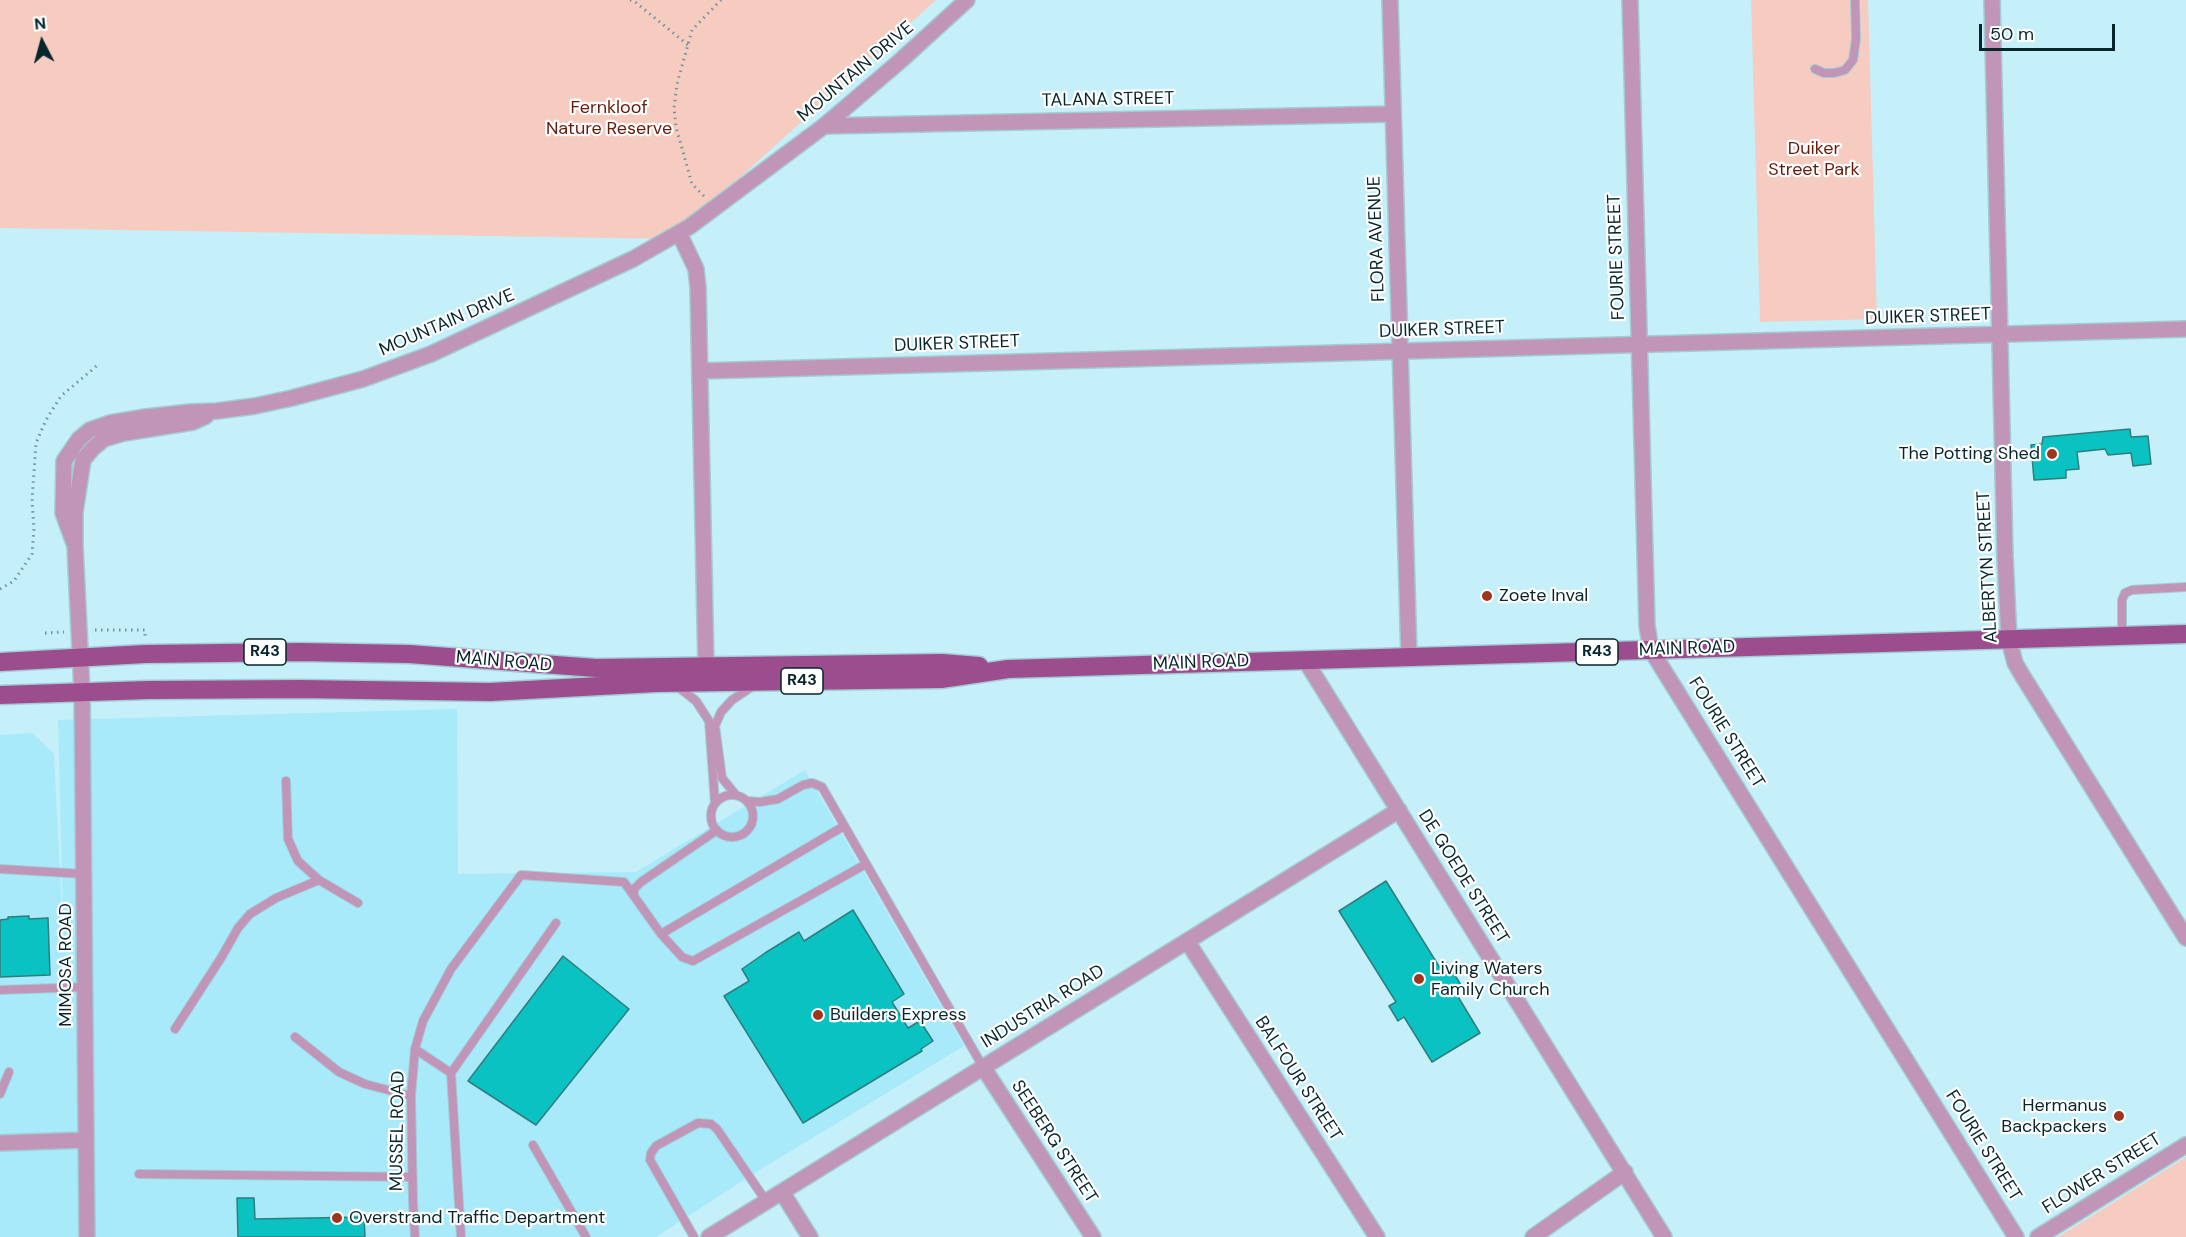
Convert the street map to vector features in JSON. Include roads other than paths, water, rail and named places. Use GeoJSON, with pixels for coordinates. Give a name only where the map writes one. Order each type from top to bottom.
{"type":"FeatureCollection","features":[{"type":"Feature","properties":{"kind":"main road","name":"MAIN ROAD"},"geometry":{"type":"LineString","coordinates":[[0,695],[300,688],[490,692],[671,683],[941,679],[1008,669],[2186,634]]}},
{"type":"Feature","properties":{"kind":"main road","name":"MAIN ROAD"},"geometry":{"type":"LineString","coordinates":[[0,662],[145,654],[385,653],[575,668],[942,663],[1008,669]]}},
{"type":"Feature","properties":{"kind":"street","name":"MOUNTAIN DRIVE"},"geometry":{"type":"LineString","coordinates":[[82,692],[75,546],[63,513],[63,475],[64,460],[79,439],[90,430],[110,423],[191,412],[217,411],[292,398],[355,381],[398,367],[480,332],[614,268],[679,233],[716,208],[824,126],[967,0]]}},
{"type":"Feature","properties":{"kind":"street","name":"FLORA AVENUE"},"geometry":{"type":"LineString","coordinates":[[1390,0],[1409,657]]}},
{"type":"Feature","properties":{"kind":"street","name":"FOURIE STREET"},"geometry":{"type":"LineString","coordinates":[[1630,0],[1647,626],[1651,650],[2016,1237]]}},
{"type":"Feature","properties":{"kind":"street","name":"ALBERTYN STREET"},"geometry":{"type":"LineString","coordinates":[[1992,0],[2009,640],[2018,669],[2186,938]]}},
{"type":"Feature","properties":{"kind":"street","name":"TALANA STREET"},"geometry":{"type":"LineString","coordinates":[[824,126],[1393,114]]}},
{"type":"Feature","properties":{"kind":"street"},"geometry":{"type":"LineString","coordinates":[[679,233],[696,269],[706,667]]}},
{"type":"Feature","properties":{"kind":"street","name":"DUIKER STREET"},"geometry":{"type":"LineString","coordinates":[[700,371],[2186,329]]}},
{"type":"Feature","properties":{"kind":"street","name":"DE GOEDE STREET"},"geometry":{"type":"LineString","coordinates":[[1305,660],[1664,1237]]}},
{"type":"Feature","properties":{"kind":"street","name":"MIMOSA ROAD"},"geometry":{"type":"LineString","coordinates":[[82,692],[87,1237]]}},
{"type":"Feature","properties":{"kind":"street","name":"INDUSTRIA ROAD"},"geometry":{"type":"LineString","coordinates":[[708,1237],[1399,810]]}},
{"type":"Feature","properties":{"kind":"street","name":"BALFOUR STREET"},"geometry":{"type":"LineString","coordinates":[[1187,941],[1377,1237]]}},
{"type":"Feature","properties":{"kind":"street","name":"SEEBERG STREET"},"geometry":{"type":"LineString","coordinates":[[983,1067],[1093,1237]]}},
{"type":"Feature","properties":{"kind":"street"},"geometry":{"type":"LineString","coordinates":[[0,1143],[86,1140]]}},
{"type":"Feature","properties":{"kind":"street","name":"FLOWER STREET"},"geometry":{"type":"LineString","coordinates":[[2038,1237],[2186,1145]]}},
{"type":"Feature","properties":{"kind":"street"},"geometry":{"type":"LineString","coordinates":[[1533,1237],[1625,1172]]}},
{"type":"Feature","properties":{"kind":"street"},"geometry":{"type":"LineString","coordinates":[[782,1192],[810,1237]]}},
{"type":"Feature","properties":{"kind":"lane"},"geometry":{"type":"LineString","coordinates":[[1815,69],[1824,73],[1834,73],[1845,70],[1853,60],[1856,39],[1855,0]]}},
{"type":"Feature","properties":{"kind":"lane"},"geometry":{"type":"LineString","coordinates":[[2122,636],[2122,600],[2125,593],[2132,590],[2186,587]]}},
{"type":"Feature","properties":{"kind":"lane"},"geometry":{"type":"LineString","coordinates":[[772,681],[743,691],[721,712],[716,726],[722,778],[735,794],[748,801],[778,799],[803,785],[812,783],[822,787],[983,1067]]}},
{"type":"Feature","properties":{"kind":"lane"},"geometry":{"type":"LineString","coordinates":[[671,683],[696,701],[708,717],[715,785],[715,803],[711,817],[717,830],[730,837],[749,829],[754,814],[748,801]]}},
{"type":"Feature","properties":{"kind":"lane"},"geometry":{"type":"LineString","coordinates":[[286,781],[288,839],[298,861],[319,880],[358,903]]}},
{"type":"Feature","properties":{"kind":"lane"},"geometry":{"type":"LineString","coordinates":[[715,803],[721,798],[735,794]]}},
{"type":"Feature","properties":{"kind":"lane"},"geometry":{"type":"LineString","coordinates":[[661,934],[844,826]]}},
{"type":"Feature","properties":{"kind":"lane"},"geometry":{"type":"LineString","coordinates":[[717,830],[634,889],[634,893],[661,934],[682,957],[693,961],[866,864]]}},
{"type":"Feature","properties":{"kind":"lane"},"geometry":{"type":"LineString","coordinates":[[0,869],[85,874]]}},
{"type":"Feature","properties":{"kind":"lane","name":"MUSSEL ROAD"},"geometry":{"type":"LineString","coordinates":[[415,1237],[411,1096],[415,1049],[423,1021],[451,969],[520,875],[624,882],[634,893]]}},
{"type":"Feature","properties":{"kind":"lane"},"geometry":{"type":"LineString","coordinates":[[175,1029],[238,928],[250,914],[276,898],[319,880]]}},
{"type":"Feature","properties":{"kind":"lane"},"geometry":{"type":"LineString","coordinates":[[461,1237],[451,1073],[556,923]]}},
{"type":"Feature","properties":{"kind":"lane"},"geometry":{"type":"LineString","coordinates":[[0,990],[86,987]]}},
{"type":"Feature","properties":{"kind":"lane"},"geometry":{"type":"LineString","coordinates":[[295,1037],[339,1071],[365,1084],[411,1096]]}},
{"type":"Feature","properties":{"kind":"lane"},"geometry":{"type":"LineString","coordinates":[[415,1049],[451,1073]]}},
{"type":"Feature","properties":{"kind":"lane"},"geometry":{"type":"LineString","coordinates":[[0,1094],[9,1072]]}},
{"type":"Feature","properties":{"kind":"lane"},"geometry":{"type":"LineString","coordinates":[[694,1237],[650,1160],[651,1153],[656,1146],[698,1123],[711,1124],[717,1129],[766,1201]]}},
{"type":"Feature","properties":{"kind":"lane"},"geometry":{"type":"LineString","coordinates":[[533,1144],[586,1237]]}},
{"type":"Feature","properties":{"kind":"lane"},"geometry":{"type":"LineString","coordinates":[[139,1174],[412,1177]]}},
{"type":"Feature","properties":{"kind":"place","name":"The Potting Shed"},"geometry":{"type":"Point","coordinates":[2052,454]}},
{"type":"Feature","properties":{"kind":"place","name":"Zoete Inval"},"geometry":{"type":"Point","coordinates":[1487,596]}},
{"type":"Feature","properties":{"kind":"place","name":"Living Waters Family Church"},"geometry":{"type":"Point","coordinates":[1419,979]}},
{"type":"Feature","properties":{"kind":"place","name":"Builders Express"},"geometry":{"type":"Point","coordinates":[818,1015]}},
{"type":"Feature","properties":{"kind":"place","name":"Hermanus Backpackers"},"geometry":{"type":"Point","coordinates":[2119,1116]}},
{"type":"Feature","properties":{"kind":"place","name":"Overstrand Traffic Department"},"geometry":{"type":"Point","coordinates":[337,1218]}},
{"type":"Feature","properties":{"kind":"park label","name":"Fernkloof Nature Reserve"},"geometry":{"type":"Point","coordinates":[609,118]}},
{"type":"Feature","properties":{"kind":"park label","name":"Duiker Street Park"},"geometry":{"type":"Point","coordinates":[1814,159]}}]}
